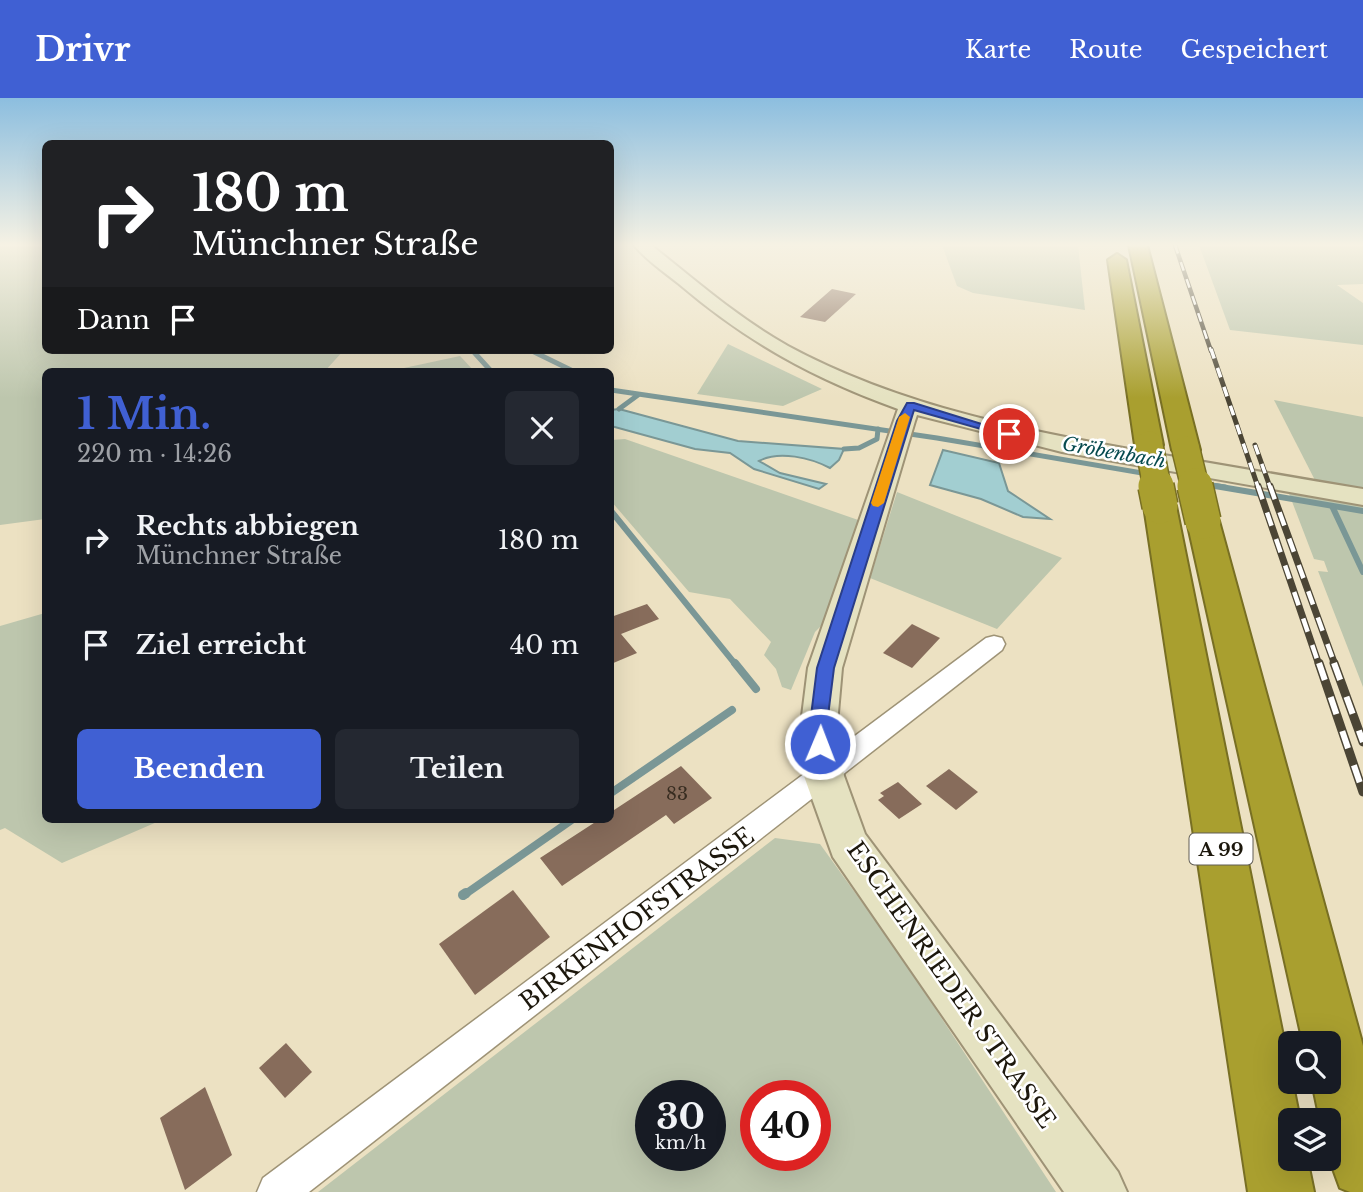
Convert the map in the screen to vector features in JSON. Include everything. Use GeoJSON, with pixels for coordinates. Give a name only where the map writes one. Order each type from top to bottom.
{"type":"FeatureCollection","features":[{"type":"Feature","properties":{"kind":"highway","name":"A 99"},"geometry":{"type":"LineString","coordinates":[[1124,296],[1149,445],[1182,513],[1363,1165]]}},
{"type":"Feature","properties":{"kind":"highway","name":"A 99"},"geometry":{"type":"LineString","coordinates":[[1150,296],[1186,450],[1182,513],[1281,1192]]}},
{"type":"Feature","properties":{"kind":"street"},"geometry":{"type":"LineString","coordinates":[[707,296],[781,350],[813,366],[904,421],[1009,434],[1363,497]]}},
{"type":"Feature","properties":{"kind":"street","name":"ESCHENRIEDER STRASSE"},"geometry":{"type":"LineString","coordinates":[[904,421],[825,668],[819,724],[824,776],[848,844],[1098,1192]]}},
{"type":"Feature","properties":{"kind":"street","name":"BIRKENHOFSTRASSE"},"geometry":{"type":"LineString","coordinates":[[277,1192],[994,644]]}},
{"type":"Feature","properties":{"kind":"green space"},"geometry":{"type":"Polygon","coordinates":[[[0,296],[42,296],[42,354],[340,354],[328,368],[42,368],[42,519],[0,525],[0,296]]]}},
{"type":"Feature","properties":{"kind":"green space"},"geometry":{"type":"Polygon","coordinates":[[[993,296],[1083,296],[1085,310],[993,296]]]}},
{"type":"Feature","properties":{"kind":"green space"},"geometry":{"type":"Polygon","coordinates":[[[1218,296],[1353,296],[1363,303],[1363,345],[1230,330],[1218,296]]]}},
{"type":"Feature","properties":{"kind":"green space"},"geometry":{"type":"Polygon","coordinates":[[[728,344],[822,389],[783,406],[697,394],[728,344]]]}},
{"type":"Feature","properties":{"kind":"green space"},"geometry":{"type":"Polygon","coordinates":[[[460,356],[471,368],[404,368],[460,356]]]}},
{"type":"Feature","properties":{"kind":"green space"},"geometry":{"type":"Polygon","coordinates":[[[1274,400],[1363,417],[1363,498],[1320,490],[1274,400]]]}},
{"type":"Feature","properties":{"kind":"green space"},"geometry":{"type":"Polygon","coordinates":[[[625,439],[864,522],[831,616],[815,632],[791,690],[782,687],[776,669],[764,655],[771,642],[730,599],[689,592],[614,504],[614,440],[625,439]]]}},
{"type":"Feature","properties":{"kind":"green space"},"geometry":{"type":"Polygon","coordinates":[[[1288,491],[1363,506],[1363,687],[1318,571],[1328,572],[1324,561],[1314,559],[1288,491]]]}},
{"type":"Feature","properties":{"kind":"green space"},"geometry":{"type":"Polygon","coordinates":[[[897,492],[1062,558],[997,629],[870,578],[897,492]]]}},
{"type":"Feature","properties":{"kind":"green space"},"geometry":{"type":"Polygon","coordinates":[[[42,614],[42,823],[155,823],[62,863],[5,828],[0,830],[0,626],[42,614]]]}},
{"type":"Feature","properties":{"kind":"green space"},"geometry":{"type":"Polygon","coordinates":[[[775,838],[820,844],[900,955],[1056,1192],[318,1192],[775,838]]]}},
{"type":"Feature","properties":{"kind":"water"},"geometry":{"type":"Polygon","coordinates":[[[614,410],[738,441],[844,449],[839,460],[830,468],[814,461],[785,456],[759,461],[780,473],[826,484],[819,489],[754,469],[730,453],[695,449],[614,427],[614,410]]]}},
{"type":"Feature","properties":{"kind":"water"},"geometry":{"type":"Polygon","coordinates":[[[943,450],[999,463],[1008,491],[1050,519],[1023,517],[981,499],[930,485],[943,450]]]}},
{"type":"Feature","properties":{"kind":"building"},"geometry":{"type":"Polygon","coordinates":[[[824,296],[854,296],[825,322],[800,317],[824,296]]]}},
{"type":"Feature","properties":{"kind":"building"},"geometry":{"type":"Polygon","coordinates":[[[647,604],[659,619],[621,634],[637,653],[614,663],[614,616],[647,604]]]}},
{"type":"Feature","properties":{"kind":"building"},"geometry":{"type":"Polygon","coordinates":[[[912,624],[940,638],[912,668],[883,653],[912,624]]]}},
{"type":"Feature","properties":{"kind":"building"},"geometry":{"type":"Polygon","coordinates":[[[681,766],[712,798],[674,824],[666,815],[562,886],[540,858],[594,823],[614,823],[614,810],[681,766]]]}},
{"type":"Feature","properties":{"kind":"building"},"geometry":{"type":"Polygon","coordinates":[[[949,769],[978,792],[956,810],[926,786],[949,769]]]}},
{"type":"Feature","properties":{"kind":"building"},"geometry":{"type":"Polygon","coordinates":[[[898,782],[922,804],[899,819],[878,800],[884,796],[880,793],[898,782]]]}},
{"type":"Feature","properties":{"kind":"building"},"geometry":{"type":"Polygon","coordinates":[[[513,890],[550,937],[475,995],[439,944],[513,890]]]}},
{"type":"Feature","properties":{"kind":"building"},"geometry":{"type":"Polygon","coordinates":[[[286,1043],[312,1072],[285,1098],[259,1068],[286,1043]]]}},
{"type":"Feature","properties":{"kind":"building"},"geometry":{"type":"Polygon","coordinates":[[[205,1087],[232,1155],[185,1190],[160,1118],[205,1087]]]}},
{"type":"Feature","properties":{"kind":"waterway"},"geometry":{"type":"LineString","coordinates":[[476,354],[488,368]]}},
{"type":"Feature","properties":{"kind":"waterway","name":"Gröbenbach"},"geometry":{"type":"LineString","coordinates":[[538,354],[567,368]]}},
{"type":"Feature","properties":{"kind":"waterway","name":"Gröbenbach"},"geometry":{"type":"LineString","coordinates":[[614,390],[878,429]]}},
{"type":"Feature","properties":{"kind":"waterway"},"geometry":{"type":"LineString","coordinates":[[619,409],[638,395]]}},
{"type":"Feature","properties":{"kind":"waterway"},"geometry":{"type":"LineString","coordinates":[[844,449],[859,448],[877,439],[878,429]]}},
{"type":"Feature","properties":{"kind":"waterway","name":"Gröbenbach"},"geometry":{"type":"LineString","coordinates":[[878,429],[1148,474]]}},
{"type":"Feature","properties":{"kind":"waterway","name":"Gröbenbach"},"geometry":{"type":"LineString","coordinates":[[1205,484],[1225,487]]}},
{"type":"Feature","properties":{"kind":"waterway","name":"Gröbenbach"},"geometry":{"type":"LineString","coordinates":[[1215,486],[1363,511]]}},
{"type":"Feature","properties":{"kind":"waterway"},"geometry":{"type":"LineString","coordinates":[[1332,506],[1363,572]]}},
{"type":"Feature","properties":{"kind":"waterway"},"geometry":{"type":"LineString","coordinates":[[614,515],[736,665]]}},
{"type":"Feature","properties":{"kind":"waterway"},"geometry":{"type":"LineString","coordinates":[[735,663],[756,689]]}},
{"type":"Feature","properties":{"kind":"waterway"},"geometry":{"type":"LineString","coordinates":[[614,791],[732,710]]}},
{"type":"Feature","properties":{"kind":"waterway"},"geometry":{"type":"LineString","coordinates":[[464,895],[567,823]]}},
{"type":"Feature","properties":{"kind":"railway"},"geometry":{"type":"LineString","coordinates":[[1192,296],[1211,351]]}},
{"type":"Feature","properties":{"kind":"railway"},"geometry":{"type":"LineString","coordinates":[[1211,349],[1258,487]]}},
{"type":"Feature","properties":{"kind":"railway"},"geometry":{"type":"LineString","coordinates":[[1255,445],[1270,487]]}},
{"type":"Feature","properties":{"kind":"railway"},"geometry":{"type":"LineString","coordinates":[[1258,486],[1319,665]]}},
{"type":"Feature","properties":{"kind":"railway"},"geometry":{"type":"LineString","coordinates":[[1270,486],[1335,665]]}},
{"type":"Feature","properties":{"kind":"railway"},"geometry":{"type":"LineString","coordinates":[[1319,663],[1363,792]]}},
{"type":"Feature","properties":{"kind":"railway"},"geometry":{"type":"LineString","coordinates":[[1334,663],[1363,742]]}},
{"type":"Feature","properties":{"kind":"slow traffic"},"geometry":{"type":"LineString","coordinates":[[878,503],[905,417]]}},
{"type":"Feature","properties":{"kind":"route"},"geometry":{"type":"LineString","coordinates":[[820,744],[819,724],[825,668],[903,421],[911,405],[1009,434]]}}]}
